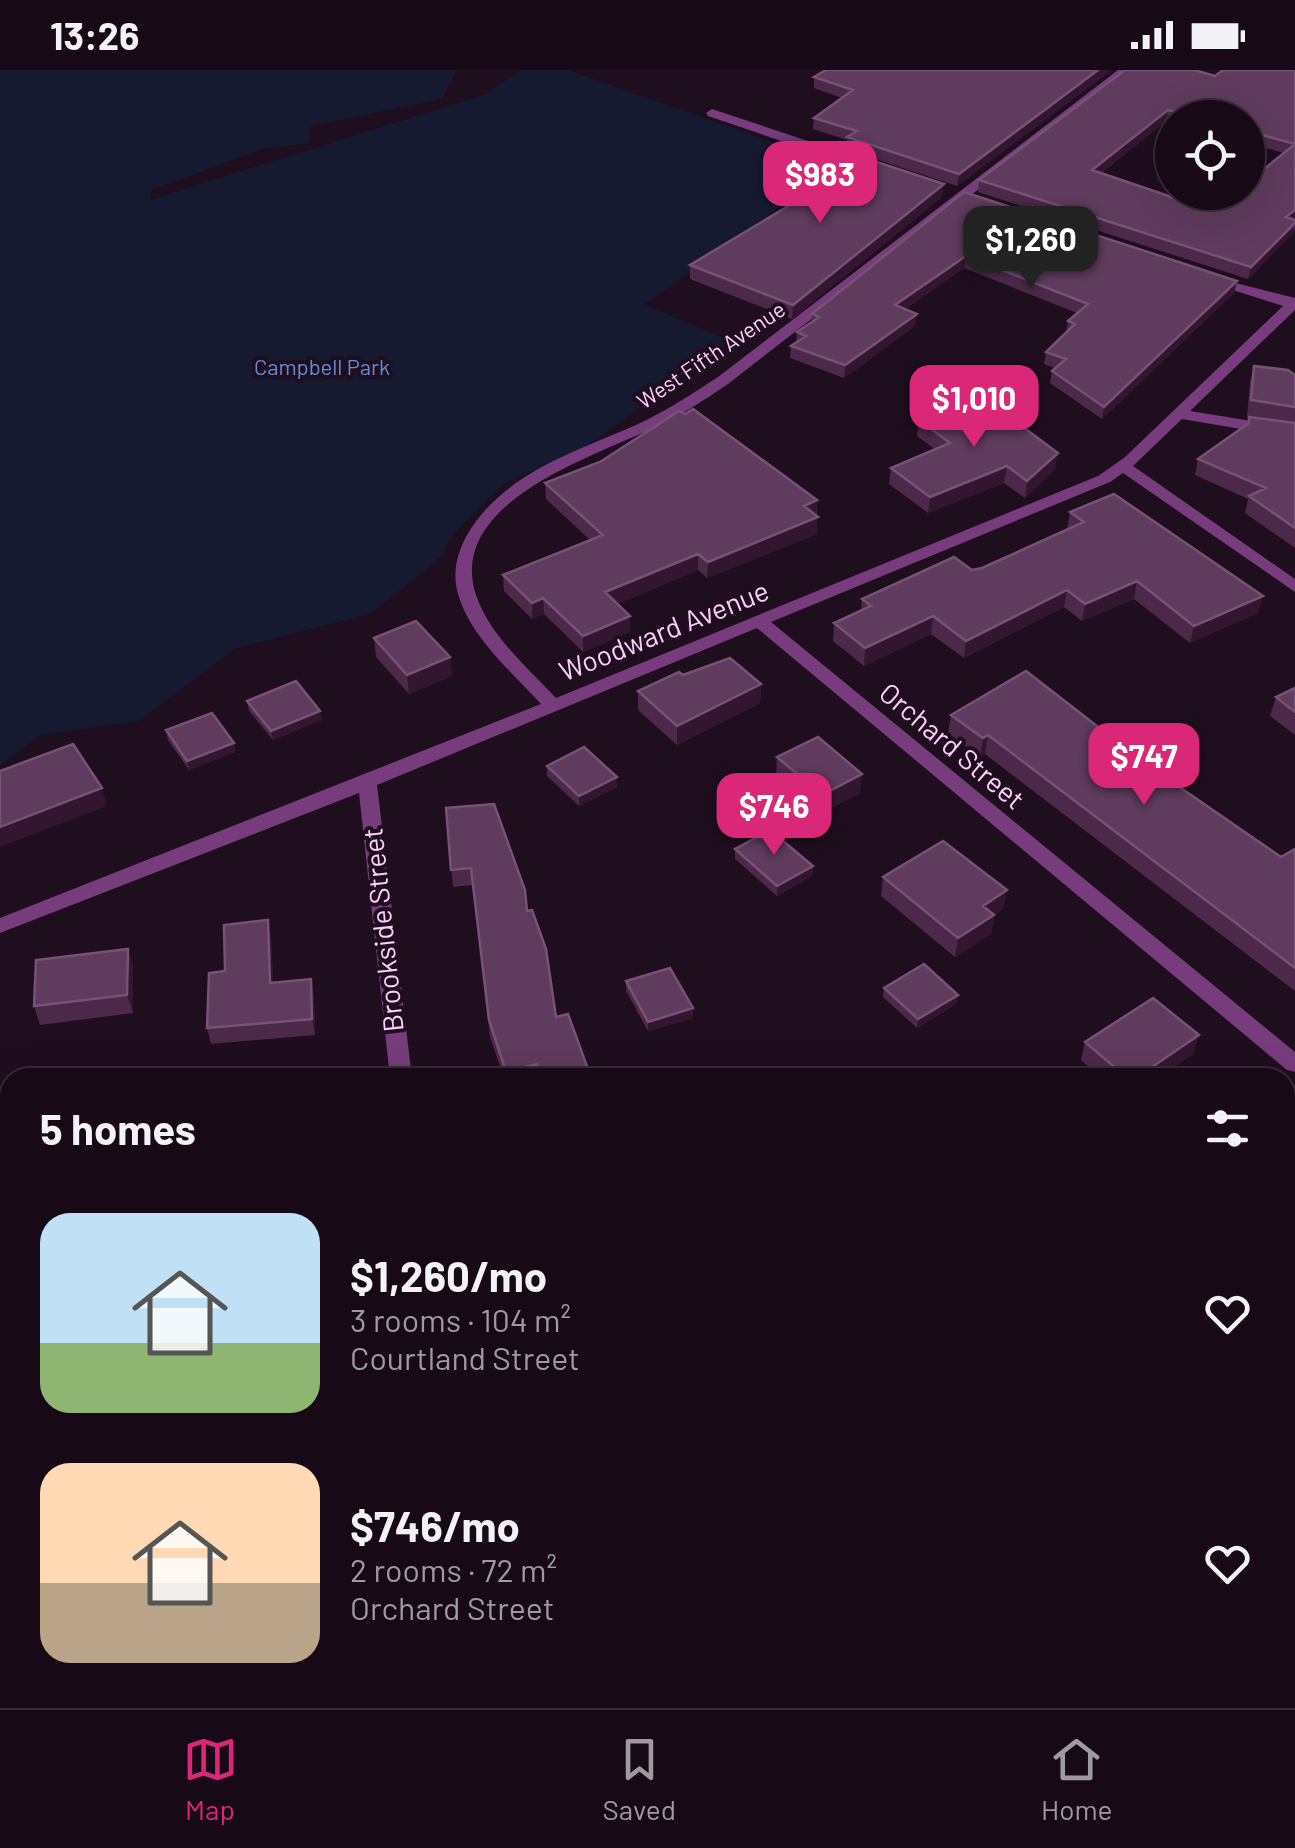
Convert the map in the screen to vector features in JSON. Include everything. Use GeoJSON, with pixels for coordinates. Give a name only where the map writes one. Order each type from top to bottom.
{"type":"FeatureCollection","features":[{"type":"Feature","properties":{"kind":"street","name":"West Fifth Avenue"},"geometry":{"type":"LineString","coordinates":[[552,706],[488,630],[467,598],[464,569],[468,548],[499,504],[548,470],[677,410],[765,349],[958,196],[1126,70]]}},
{"type":"Feature","properties":{"kind":"street"},"geometry":{"type":"LineString","coordinates":[[712,113],[864,164]]}},
{"type":"Feature","properties":{"kind":"street"},"geometry":{"type":"LineString","coordinates":[[939,189],[977,202]]}},
{"type":"Feature","properties":{"kind":"street"},"geometry":{"type":"LineString","coordinates":[[1200,274],[1294,303]]}},
{"type":"Feature","properties":{"kind":"street","name":"Woodward Avenue"},"geometry":{"type":"LineString","coordinates":[[0,926],[367,782],[1067,496],[1123,466],[1294,303]]}},
{"type":"Feature","properties":{"kind":"street"},"geometry":{"type":"LineString","coordinates":[[1177,414],[1295,433]]}},
{"type":"Feature","properties":{"kind":"street"},"geometry":{"type":"LineString","coordinates":[[1123,466],[1295,587]]}},
{"type":"Feature","properties":{"kind":"street","name":"Orchard Street"},"geometry":{"type":"LineString","coordinates":[[760,622],[1295,1064]]}},
{"type":"Feature","properties":{"kind":"street","name":"Brookside Street"},"geometry":{"type":"LineString","coordinates":[[367,782],[400,1068]]}},
{"type":"Feature","properties":{"kind":"green space","name":"Campbell Park"},"geometry":{"type":"Polygon","coordinates":[[[0,70],[456,70],[442,99],[311,126],[309,143],[263,149],[152,190],[150,200],[486,94],[521,70],[568,70],[829,162],[791,188],[800,192],[644,305],[732,341],[584,448],[504,484],[451,536],[440,558],[372,613],[234,649],[138,721],[41,735],[0,765],[0,70]]]}},
{"type":"Feature","properties":{"kind":"building"},"geometry":{"type":"Polygon","coordinates":[[[826,70],[1098,70],[959,174],[847,137],[857,131],[814,118],[853,90],[814,77],[826,70]]]}},
{"type":"Feature","properties":{"kind":"building"},"geometry":{"type":"Polygon","coordinates":[[[1125,70],[1194,70],[1215,76],[1223,70],[1295,70],[1295,144],[1295,210],[1286,217],[1295,223],[1251,267],[979,180],[1125,70]]]}},
{"type":"Feature","properties":{"kind":"building"},"geometry":{"type":"Polygon","coordinates":[[[831,147],[944,184],[793,305],[690,265],[825,184],[792,173],[831,147]]]}},
{"type":"Feature","properties":{"kind":"building"},"geometry":{"type":"Polygon","coordinates":[[[964,192],[1237,281],[1104,407],[1052,371],[1066,359],[1046,352],[1075,324],[1068,321],[1088,304],[966,256],[895,305],[917,314],[845,365],[791,346],[806,336],[797,332],[819,317],[812,314],[964,192]]]}},
{"type":"Feature","properties":{"kind":"building"},"geometry":{"type":"Polygon","coordinates":[[[1254,366],[1288,370],[1295,375],[1295,407],[1251,400],[1254,366]]]}},
{"type":"Feature","properties":{"kind":"building"},"geometry":{"type":"Polygon","coordinates":[[[969,401],[999,416],[1003,412],[1058,453],[1027,481],[1007,466],[930,497],[891,468],[950,443],[919,420],[969,401]]]}},
{"type":"Feature","properties":{"kind":"building"},"geometry":{"type":"Polygon","coordinates":[[[693,409],[817,500],[804,506],[818,517],[708,562],[698,554],[605,592],[630,616],[583,636],[543,598],[532,603],[503,575],[603,535],[545,483],[600,462],[679,411],[685,414],[693,409]]]}},
{"type":"Feature","properties":{"kind":"building"},"geometry":{"type":"Polygon","coordinates":[[[1249,417],[1295,423],[1295,528],[1249,496],[1266,488],[1198,459],[1249,423],[1249,417]]]}},
{"type":"Feature","properties":{"kind":"building"},"geometry":{"type":"Polygon","coordinates":[[[1114,494],[1263,596],[1194,626],[1137,581],[1085,604],[1067,590],[966,641],[933,616],[865,648],[834,623],[871,606],[862,599],[954,557],[972,570],[982,568],[1084,522],[1070,512],[1114,494]]]}},
{"type":"Feature","properties":{"kind":"building"},"geometry":{"type":"Polygon","coordinates":[[[416,621],[450,657],[407,675],[374,638],[416,621]]]}},
{"type":"Feature","properties":{"kind":"building"},"geometry":{"type":"Polygon","coordinates":[[[730,658],[761,684],[677,726],[638,691],[679,672],[683,675],[730,658]]]}},
{"type":"Feature","properties":{"kind":"building"},"geometry":{"type":"Polygon","coordinates":[[[1026,671],[1146,764],[1281,857],[1295,849],[1295,968],[988,735],[983,738],[951,715],[1026,671]]]}},
{"type":"Feature","properties":{"kind":"building"},"geometry":{"type":"Polygon","coordinates":[[[296,681],[320,711],[271,731],[247,701],[296,681]]]}},
{"type":"Feature","properties":{"kind":"building"},"geometry":{"type":"Polygon","coordinates":[[[1295,688],[1295,712],[1276,697],[1295,688]]]}},
{"type":"Feature","properties":{"kind":"building"},"geometry":{"type":"Polygon","coordinates":[[[212,713],[234,743],[187,761],[166,730],[212,713]]]}},
{"type":"Feature","properties":{"kind":"building"},"geometry":{"type":"Polygon","coordinates":[[[818,737],[862,774],[822,795],[777,757],[818,737]]]}},
{"type":"Feature","properties":{"kind":"building"},"geometry":{"type":"Polygon","coordinates":[[[73,744],[102,788],[0,827],[0,771],[73,744]]]}},
{"type":"Feature","properties":{"kind":"building"},"geometry":{"type":"Polygon","coordinates":[[[584,747],[617,777],[579,796],[547,766],[584,747]]]}},
{"type":"Feature","properties":{"kind":"building"},"geometry":{"type":"Polygon","coordinates":[[[494,804],[525,890],[527,911],[532,910],[546,949],[556,1017],[568,1014],[588,1068],[538,1068],[537,1064],[505,1068],[489,1020],[471,868],[451,870],[446,808],[494,804]]]}},
{"type":"Feature","properties":{"kind":"building"},"geometry":{"type":"Polygon","coordinates":[[[770,830],[813,866],[777,886],[735,849],[770,830]]]}},
{"type":"Feature","properties":{"kind":"building"},"geometry":{"type":"Polygon","coordinates":[[[943,841],[1007,890],[983,906],[994,915],[958,938],[883,877],[943,841]]]}},
{"type":"Feature","properties":{"kind":"building"},"geometry":{"type":"Polygon","coordinates":[[[268,920],[270,983],[311,979],[312,1019],[207,1028],[209,973],[225,971],[224,925],[268,920]]]}},
{"type":"Feature","properties":{"kind":"building"},"geometry":{"type":"Polygon","coordinates":[[[128,949],[127,995],[34,1006],[36,960],[128,949]]]}},
{"type":"Feature","properties":{"kind":"building"},"geometry":{"type":"Polygon","coordinates":[[[924,964],[958,995],[918,1019],[884,988],[924,964]]]}},
{"type":"Feature","properties":{"kind":"building"},"geometry":{"type":"Polygon","coordinates":[[[670,968],[693,1008],[648,1022],[626,981],[670,968]]]}},
{"type":"Feature","properties":{"kind":"building"},"geometry":{"type":"Polygon","coordinates":[[[1153,998],[1199,1035],[1151,1068],[1115,1068],[1085,1042],[1153,998]]]}}]}
